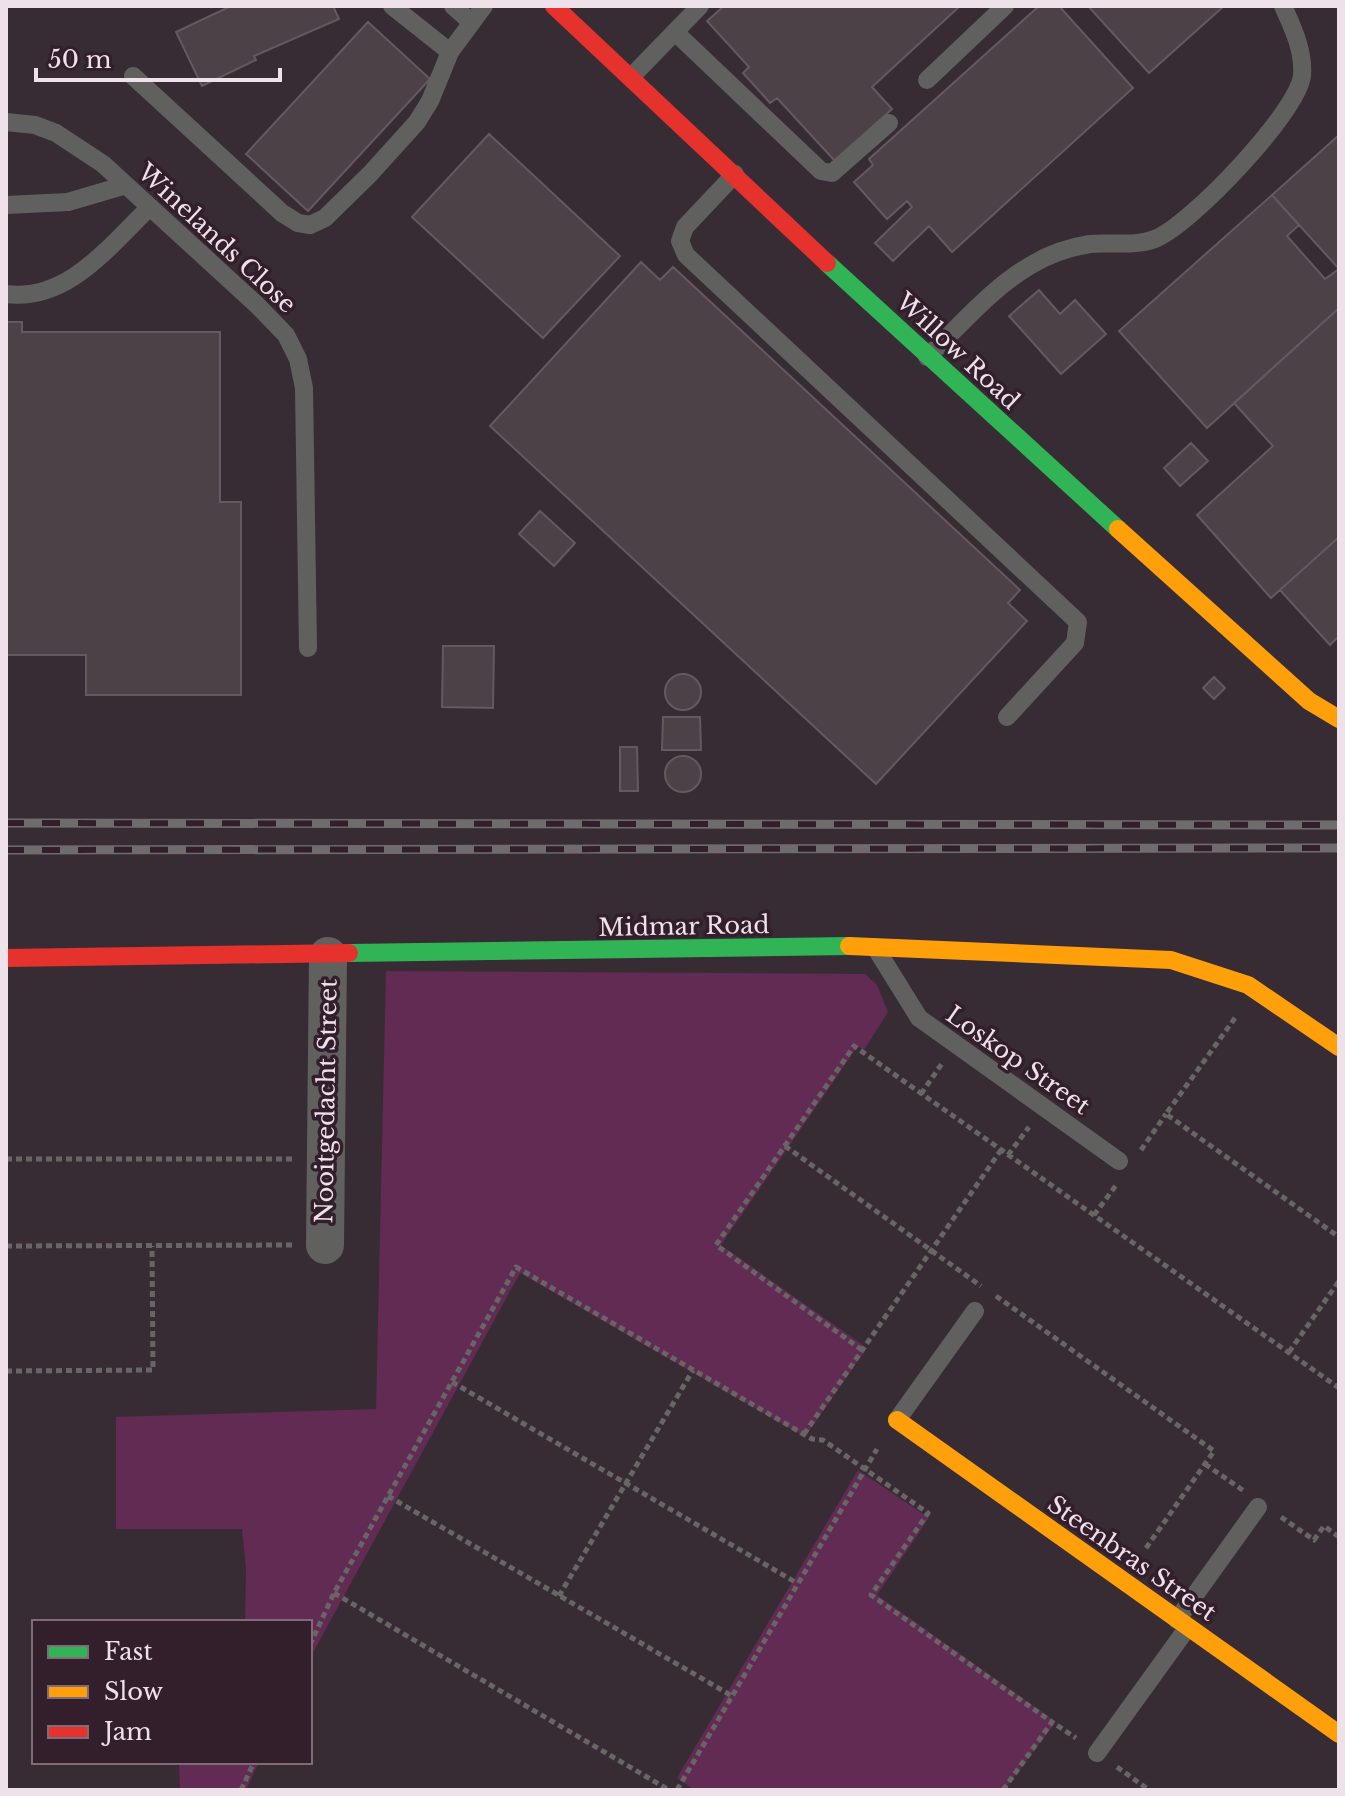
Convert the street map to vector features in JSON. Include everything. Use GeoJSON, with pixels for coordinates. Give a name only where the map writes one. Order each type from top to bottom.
{"type":"FeatureCollection","features":[{"type":"Feature","properties":{"kind":"street","name":"Willow Road"},"geometry":{"type":"LineString","coordinates":[[554,6],[632,76],[927,357],[1281,677],[1309,701],[1339,719]]}},
{"type":"Feature","properties":{"kind":"street","name":"Midmar Road"},"geometry":{"type":"LineString","coordinates":[[6,958],[328,956],[875,946],[1171,960],[1213,971],[1255,989],[1339,1047]]}},
{"type":"Feature","properties":{"kind":"street","name":"Nooitgedacht Street"},"geometry":{"type":"LineString","coordinates":[[325,1245],[328,956]]}},
{"type":"Feature","properties":{"kind":"street","name":"Steenbras Street"},"geometry":{"type":"LineString","coordinates":[[897,1420],[1339,1734]]}},
{"type":"Feature","properties":{"kind":"lane"},"geometry":{"type":"LineString","coordinates":[[392,6],[450,52]]}},
{"type":"Feature","properties":{"kind":"lane"},"geometry":{"type":"LineString","coordinates":[[453,6],[471,22]]}},
{"type":"Feature","properties":{"kind":"lane"},"geometry":{"type":"LineString","coordinates":[[133,76],[282,213],[298,223],[310,225],[325,218],[417,122],[450,52],[484,6]]}},
{"type":"Feature","properties":{"kind":"lane"},"geometry":{"type":"LineString","coordinates":[[632,76],[700,6]]}},
{"type":"Feature","properties":{"kind":"lane"},"geometry":{"type":"LineString","coordinates":[[927,80],[1005,6]]}},
{"type":"Feature","properties":{"kind":"lane"},"geometry":{"type":"LineString","coordinates":[[927,357],[1002,284],[1032,264],[1088,244],[1157,238],[1212,193],[1264,140],[1292,104],[1302,77],[1300,46],[1283,6]]}},
{"type":"Feature","properties":{"kind":"lane"},"geometry":{"type":"LineString","coordinates":[[675,32],[821,171],[832,173],[845,164],[889,123]]}},
{"type":"Feature","properties":{"kind":"lane","name":"Winelands Close"},"geometry":{"type":"LineString","coordinates":[[6,122],[35,125],[79,146],[126,185],[286,335],[298,359],[305,429],[308,648]]}},
{"type":"Feature","properties":{"kind":"lane"},"geometry":{"type":"LineString","coordinates":[[735,174],[685,227],[680,241],[686,255],[1078,622],[1079,637],[1075,643],[1007,717]]}},
{"type":"Feature","properties":{"kind":"lane"},"geometry":{"type":"LineString","coordinates":[[6,205],[68,202],[126,185]]}},
{"type":"Feature","properties":{"kind":"lane"},"geometry":{"type":"LineString","coordinates":[[6,294],[39,295],[63,285],[84,270],[150,207]]}},
{"type":"Feature","properties":{"kind":"lane","name":"Loskop Street"},"geometry":{"type":"LineString","coordinates":[[875,946],[919,1018],[954,1046],[1119,1161]]}},
{"type":"Feature","properties":{"kind":"lane"},"geometry":{"type":"LineString","coordinates":[[897,1420],[975,1311]]}},
{"type":"Feature","properties":{"kind":"lane"},"geometry":{"type":"LineString","coordinates":[[1097,1753],[1260,1505]]}},
{"type":"Feature","properties":{"kind":"path"},"geometry":{"type":"LineString","coordinates":[[1255,989],[1166,1114],[1339,1237]]}},
{"type":"Feature","properties":{"kind":"path"},"geometry":{"type":"LineString","coordinates":[[862,1350],[716,1245],[854,1046],[1339,1388]]}},
{"type":"Feature","properties":{"kind":"path"},"geometry":{"type":"LineString","coordinates":[[921,1094],[954,1046]]}},
{"type":"Feature","properties":{"kind":"path"},"geometry":{"type":"LineString","coordinates":[[1008,1155],[1043,1108]]}},
{"type":"Feature","properties":{"kind":"path"},"geometry":{"type":"LineString","coordinates":[[785,1146],[1214,1451],[1123,1581]]}},
{"type":"Feature","properties":{"kind":"path"},"geometry":{"type":"LineString","coordinates":[[804,1434],[1001,1150]]}},
{"type":"Feature","properties":{"kind":"path"},"geometry":{"type":"LineString","coordinates":[[6,1159],[326,1159]]}},
{"type":"Feature","properties":{"kind":"path"},"geometry":{"type":"LineString","coordinates":[[6,1246],[325,1245]]}},
{"type":"Feature","properties":{"kind":"path"},"geometry":{"type":"LineString","coordinates":[[6,1371],[153,1370],[152,1246]]}},
{"type":"Feature","properties":{"kind":"path"},"geometry":{"type":"LineString","coordinates":[[312,1641],[334,1593],[516,1267],[804,1434],[823,1440],[928,1513],[871,1595],[1052,1722]]}},
{"type":"Feature","properties":{"kind":"path"},"geometry":{"type":"LineString","coordinates":[[1289,1352],[1339,1281]]}},
{"type":"Feature","properties":{"kind":"path"},"geometry":{"type":"LineString","coordinates":[[559,1597],[693,1370]]}},
{"type":"Feature","properties":{"kind":"path"},"geometry":{"type":"LineString","coordinates":[[452,1382],[797,1583]]}},
{"type":"Feature","properties":{"kind":"path"},"geometry":{"type":"LineString","coordinates":[[677,1790],[863,1468],[897,1420]]}},
{"type":"Feature","properties":{"kind":"path"},"geometry":{"type":"LineString","coordinates":[[1205,1464],[1314,1540],[1324,1526],[1339,1537]]}},
{"type":"Feature","properties":{"kind":"path"},"geometry":{"type":"LineString","coordinates":[[388,1496],[732,1696]]}},
{"type":"Feature","properties":{"kind":"path"},"geometry":{"type":"LineString","coordinates":[[334,1593],[669,1790]]}},
{"type":"Feature","properties":{"kind":"path"},"geometry":{"type":"LineString","coordinates":[[241,1790],[253,1764]]}},
{"type":"Feature","properties":{"kind":"shaded area"},"geometry":{"type":"Polygon","coordinates":[[[386,971],[865,974],[877,985],[888,1012],[864,1050],[858,1046],[721,1245],[867,1348],[805,1437],[520,1273],[312,1654],[312,1620],[245,1620],[246,1569],[242,1529],[116,1529],[116,1417],[376,1409],[386,971]]]}},
{"type":"Feature","properties":{"kind":"shaded area"},"geometry":{"type":"Polygon","coordinates":[[[858,1470],[929,1518],[877,1595],[1056,1722],[1004,1790],[695,1790],[677,1778],[858,1470]]]}},
{"type":"Feature","properties":{"kind":"shaded area"},"geometry":{"type":"Polygon","coordinates":[[[179,1764],[258,1764],[246,1790],[180,1790],[179,1764]]]}},
{"type":"Feature","properties":{"kind":"building"},"geometry":{"type":"Polygon","coordinates":[[[231,6],[333,6],[339,19],[254,56],[256,60],[202,86],[176,32],[231,6]]]}},
{"type":"Feature","properties":{"kind":"building"},"geometry":{"type":"Polygon","coordinates":[[[724,6],[960,6],[872,87],[892,109],[835,161],[777,98],[770,103],[743,73],[749,67],[707,21],[724,6]]]}},
{"type":"Feature","properties":{"kind":"building"},"geometry":{"type":"Polygon","coordinates":[[[1039,6],[1059,6],[1133,88],[952,252],[929,226],[893,261],[875,243],[912,207],[907,201],[887,219],[854,182],[873,165],[869,159],[1039,6]]]}},
{"type":"Feature","properties":{"kind":"building"},"geometry":{"type":"Polygon","coordinates":[[[1088,6],[1224,6],[1149,73],[1088,6]]]}},
{"type":"Feature","properties":{"kind":"building"},"geometry":{"type":"Polygon","coordinates":[[[368,22],[430,79],[308,211],[246,154],[368,22]]]}},
{"type":"Feature","properties":{"kind":"building"},"geometry":{"type":"Polygon","coordinates":[[[489,134],[620,256],[543,338],[412,217],[489,134]]]}},
{"type":"Feature","properties":{"kind":"building"},"geometry":{"type":"Polygon","coordinates":[[[1339,135],[1339,269],[1272,195],[1339,135]]]}},
{"type":"Feature","properties":{"kind":"building"},"geometry":{"type":"Polygon","coordinates":[[[1272,195],[1299,225],[1287,236],[1325,279],[1339,269],[1339,308],[1207,428],[1119,331],[1272,195]]]}},
{"type":"Feature","properties":{"kind":"building"},"geometry":{"type":"Polygon","coordinates":[[[641,262],[660,280],[673,267],[1020,590],[1008,603],[1027,621],[876,784],[490,426],[641,262]]]}},
{"type":"Feature","properties":{"kind":"building"},"geometry":{"type":"Polygon","coordinates":[[[1039,290],[1060,314],[1075,300],[1106,334],[1061,374],[1009,316],[1039,290]]]}},
{"type":"Feature","properties":{"kind":"building"},"geometry":{"type":"Polygon","coordinates":[[[1339,308],[1339,537],[1271,598],[1197,515],[1273,446],[1234,403],[1339,308]]]}},
{"type":"Feature","properties":{"kind":"building"},"geometry":{"type":"Polygon","coordinates":[[[6,322],[22,322],[22,332],[220,332],[220,502],[241,502],[241,695],[86,695],[86,655],[6,655],[6,322]]]}},
{"type":"Feature","properties":{"kind":"building"},"geometry":{"type":"Polygon","coordinates":[[[1191,443],[1208,461],[1180,486],[1164,468],[1191,443]]]}},
{"type":"Feature","properties":{"kind":"building"},"geometry":{"type":"Polygon","coordinates":[[[540,511],[575,543],[554,566],[519,534],[540,511]]]}},
{"type":"Feature","properties":{"kind":"building"},"geometry":{"type":"Polygon","coordinates":[[[1339,537],[1339,636],[1330,645],[1280,590],[1339,537]]]}},
{"type":"Feature","properties":{"kind":"building"},"geometry":{"type":"Polygon","coordinates":[[[443,646],[494,646],[493,708],[442,707],[443,646]]]}},
{"type":"Feature","properties":{"kind":"building"},"geometry":{"type":"Polygon","coordinates":[[[683,674],[696,679],[701,692],[696,705],[683,710],[670,705],[665,692],[670,679],[683,674]]]}},
{"type":"Feature","properties":{"kind":"building"},"geometry":{"type":"Polygon","coordinates":[[[1214,677],[1225,688],[1214,699],[1203,688],[1214,677]]]}},
{"type":"Feature","properties":{"kind":"building"},"geometry":{"type":"Polygon","coordinates":[[[663,717],[700,717],[701,750],[662,750],[663,717]]]}},
{"type":"Feature","properties":{"kind":"building"},"geometry":{"type":"Polygon","coordinates":[[[620,747],[637,747],[638,791],[620,791],[620,747]]]}},
{"type":"Feature","properties":{"kind":"building"},"geometry":{"type":"Polygon","coordinates":[[[683,756],[696,761],[701,774],[696,787],[683,792],[670,787],[665,774],[670,761],[683,756]]]}},
{"type":"Feature","properties":{"kind":"railway"},"geometry":{"type":"LineString","coordinates":[[6,823],[1339,825]]}},
{"type":"Feature","properties":{"kind":"railway"},"geometry":{"type":"LineString","coordinates":[[6,850],[1339,848]]}},
{"type":"Feature","properties":{"kind":"traffic: fast"},"geometry":{"type":"LineString","coordinates":[[827,263],[1118,529]]}},
{"type":"Feature","properties":{"kind":"traffic: fast"},"geometry":{"type":"LineString","coordinates":[[349,953],[849,946]]}},
{"type":"Feature","properties":{"kind":"traffic: slow"},"geometry":{"type":"LineString","coordinates":[[1118,529],[1309,701],[1339,719]]}},
{"type":"Feature","properties":{"kind":"traffic: slow"},"geometry":{"type":"LineString","coordinates":[[849,946],[1171,960],[1248,985],[1339,1047]]}},
{"type":"Feature","properties":{"kind":"traffic: slow"},"geometry":{"type":"LineString","coordinates":[[897,1420],[1339,1734]]}},
{"type":"Feature","properties":{"kind":"traffic: jam"},"geometry":{"type":"LineString","coordinates":[[554,6],[827,263]]}},
{"type":"Feature","properties":{"kind":"traffic: jam"},"geometry":{"type":"LineString","coordinates":[[6,958],[349,953]]}}]}
